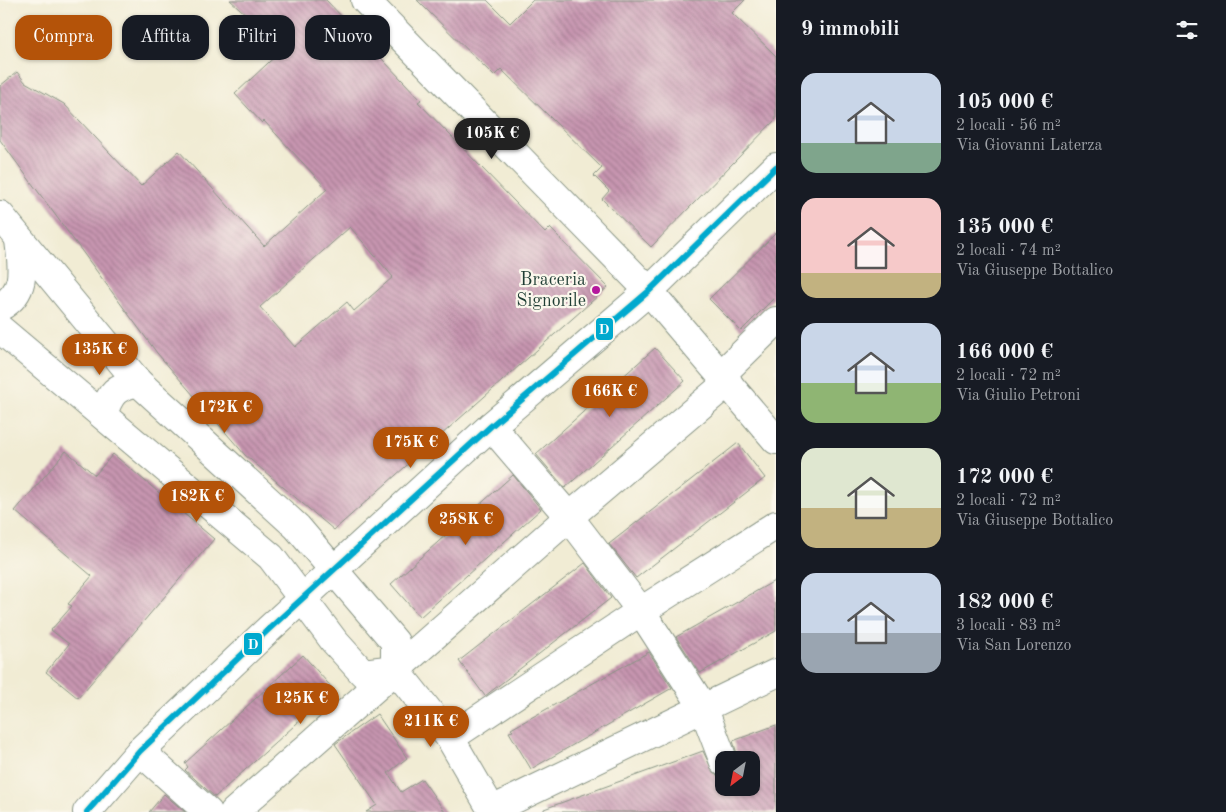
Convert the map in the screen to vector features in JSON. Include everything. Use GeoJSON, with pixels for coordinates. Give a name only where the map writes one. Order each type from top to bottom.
{"type":"FeatureCollection","features":[{"type":"Feature","properties":{"kind":"street"},"geometry":{"type":"LineString","coordinates":[[365,0],[649,291],[776,438]]}},
{"type":"Feature","properties":{"kind":"street"},"geometry":{"type":"LineString","coordinates":[[87,812],[140,751],[303,598],[491,426],[649,291],[776,167]]}},
{"type":"Feature","properties":{"kind":"street"},"geometry":{"type":"LineString","coordinates":[[0,215],[138,382],[297,527],[395,642],[395,669],[450,738],[492,811],[776,673]]}},
{"type":"Feature","properties":{"kind":"street"},"geometry":{"type":"LineString","coordinates":[[0,307],[16,293],[23,277],[19,240]]}},
{"type":"Feature","properties":{"kind":"street"},"geometry":{"type":"LineString","coordinates":[[234,812],[725,378],[776,321]]}},
{"type":"Feature","properties":{"kind":"street"},"geometry":{"type":"LineString","coordinates":[[0,329],[103,414],[271,558],[334,641],[362,673],[395,669]]}},
{"type":"Feature","properties":{"kind":"street"},"geometry":{"type":"LineString","coordinates":[[103,414],[108,399],[120,386],[138,382]]}},
{"type":"Feature","properties":{"kind":"street"},"geometry":{"type":"LineString","coordinates":[[491,426],[569,517],[641,611],[703,707],[720,751]]}},
{"type":"Feature","properties":{"kind":"street"},"geometry":{"type":"LineString","coordinates":[[450,738],[641,611],[776,525]]}},
{"type":"Feature","properties":{"kind":"street"},"geometry":{"type":"LineString","coordinates":[[140,751],[208,812]]}},
{"type":"Feature","properties":{"kind":"building"},"geometry":{"type":"Polygon","coordinates":[[[230,0],[326,0],[340,15],[305,15],[305,60],[383,60],[421,100],[418,102],[545,233],[550,228],[608,287],[334,530],[245,455],[157,353],[0,140],[0,86],[17,72],[25,82],[64,104],[141,186],[179,151],[264,246],[327,189],[264,121],[262,123],[235,94],[271,60],[295,60],[295,15],[247,15],[230,0]],[[350,227],[260,307],[295,347],[347,302],[354,311],[393,277],[350,227]]]}},
{"type":"Feature","properties":{"kind":"building"},"geometry":{"type":"Polygon","coordinates":[[[417,0],[487,0],[510,23],[533,0],[745,0],[732,13],[776,56],[776,119],[651,247],[602,199],[609,191],[594,176],[602,168],[501,69],[494,76],[417,0]]]}},
{"type":"Feature","properties":{"kind":"building"},"geometry":{"type":"Polygon","coordinates":[[[776,233],[776,296],[741,331],[709,299],[776,233]]]}},
{"type":"Feature","properties":{"kind":"building"},"geometry":{"type":"Polygon","coordinates":[[[655,348],[685,381],[565,488],[536,454],[655,348]]]}},
{"type":"Feature","properties":{"kind":"building"},"geometry":{"type":"Polygon","coordinates":[[[738,443],[765,478],[636,578],[609,544],[738,443]]]}},
{"type":"Feature","properties":{"kind":"building"},"geometry":{"type":"Polygon","coordinates":[[[66,451],[95,475],[113,454],[214,539],[78,698],[46,672],[69,644],[51,630],[72,606],[68,604],[92,576],[15,511],[66,451]]]}},
{"type":"Feature","properties":{"kind":"building"},"geometry":{"type":"Polygon","coordinates":[[[513,475],[541,509],[420,617],[391,584],[513,475]]]}},
{"type":"Feature","properties":{"kind":"building"},"geometry":{"type":"Polygon","coordinates":[[[585,563],[611,598],[485,696],[459,661],[585,563]]]}},
{"type":"Feature","properties":{"kind":"building"},"geometry":{"type":"Polygon","coordinates":[[[776,580],[776,631],[700,673],[676,637],[776,580]]]}},
{"type":"Feature","properties":{"kind":"building"},"geometry":{"type":"Polygon","coordinates":[[[649,652],[672,688],[531,769],[509,732],[513,731],[511,729],[649,652]]]}},
{"type":"Feature","properties":{"kind":"building"},"geometry":{"type":"Polygon","coordinates":[[[303,655],[334,690],[215,797],[185,770],[188,767],[185,763],[303,655]]]}},
{"type":"Feature","properties":{"kind":"building"},"geometry":{"type":"Polygon","coordinates":[[[377,714],[407,758],[388,773],[401,792],[422,779],[445,812],[366,812],[377,805],[335,744],[377,714]]]}},
{"type":"Feature","properties":{"kind":"building"},"geometry":{"type":"Polygon","coordinates":[[[776,725],[776,812],[544,812],[544,809],[703,751],[715,774],[715,796],[760,796],[760,751],[736,751],[733,741],[776,725]]]}},
{"type":"Feature","properties":{"kind":"building"},"geometry":{"type":"Polygon","coordinates":[[[164,794],[185,812],[149,812],[164,794]]]}},
{"type":"Feature","properties":{"kind":"transit line","name":"D"},"geometry":{"type":"LineString","coordinates":[[87,812],[140,751],[269,629],[491,426],[649,291],[776,167]]}},
{"type":"Feature","properties":{"kind":"place","name":"Braceria Signorile"},"geometry":{"type":"Point","coordinates":[596,290]}}]}
